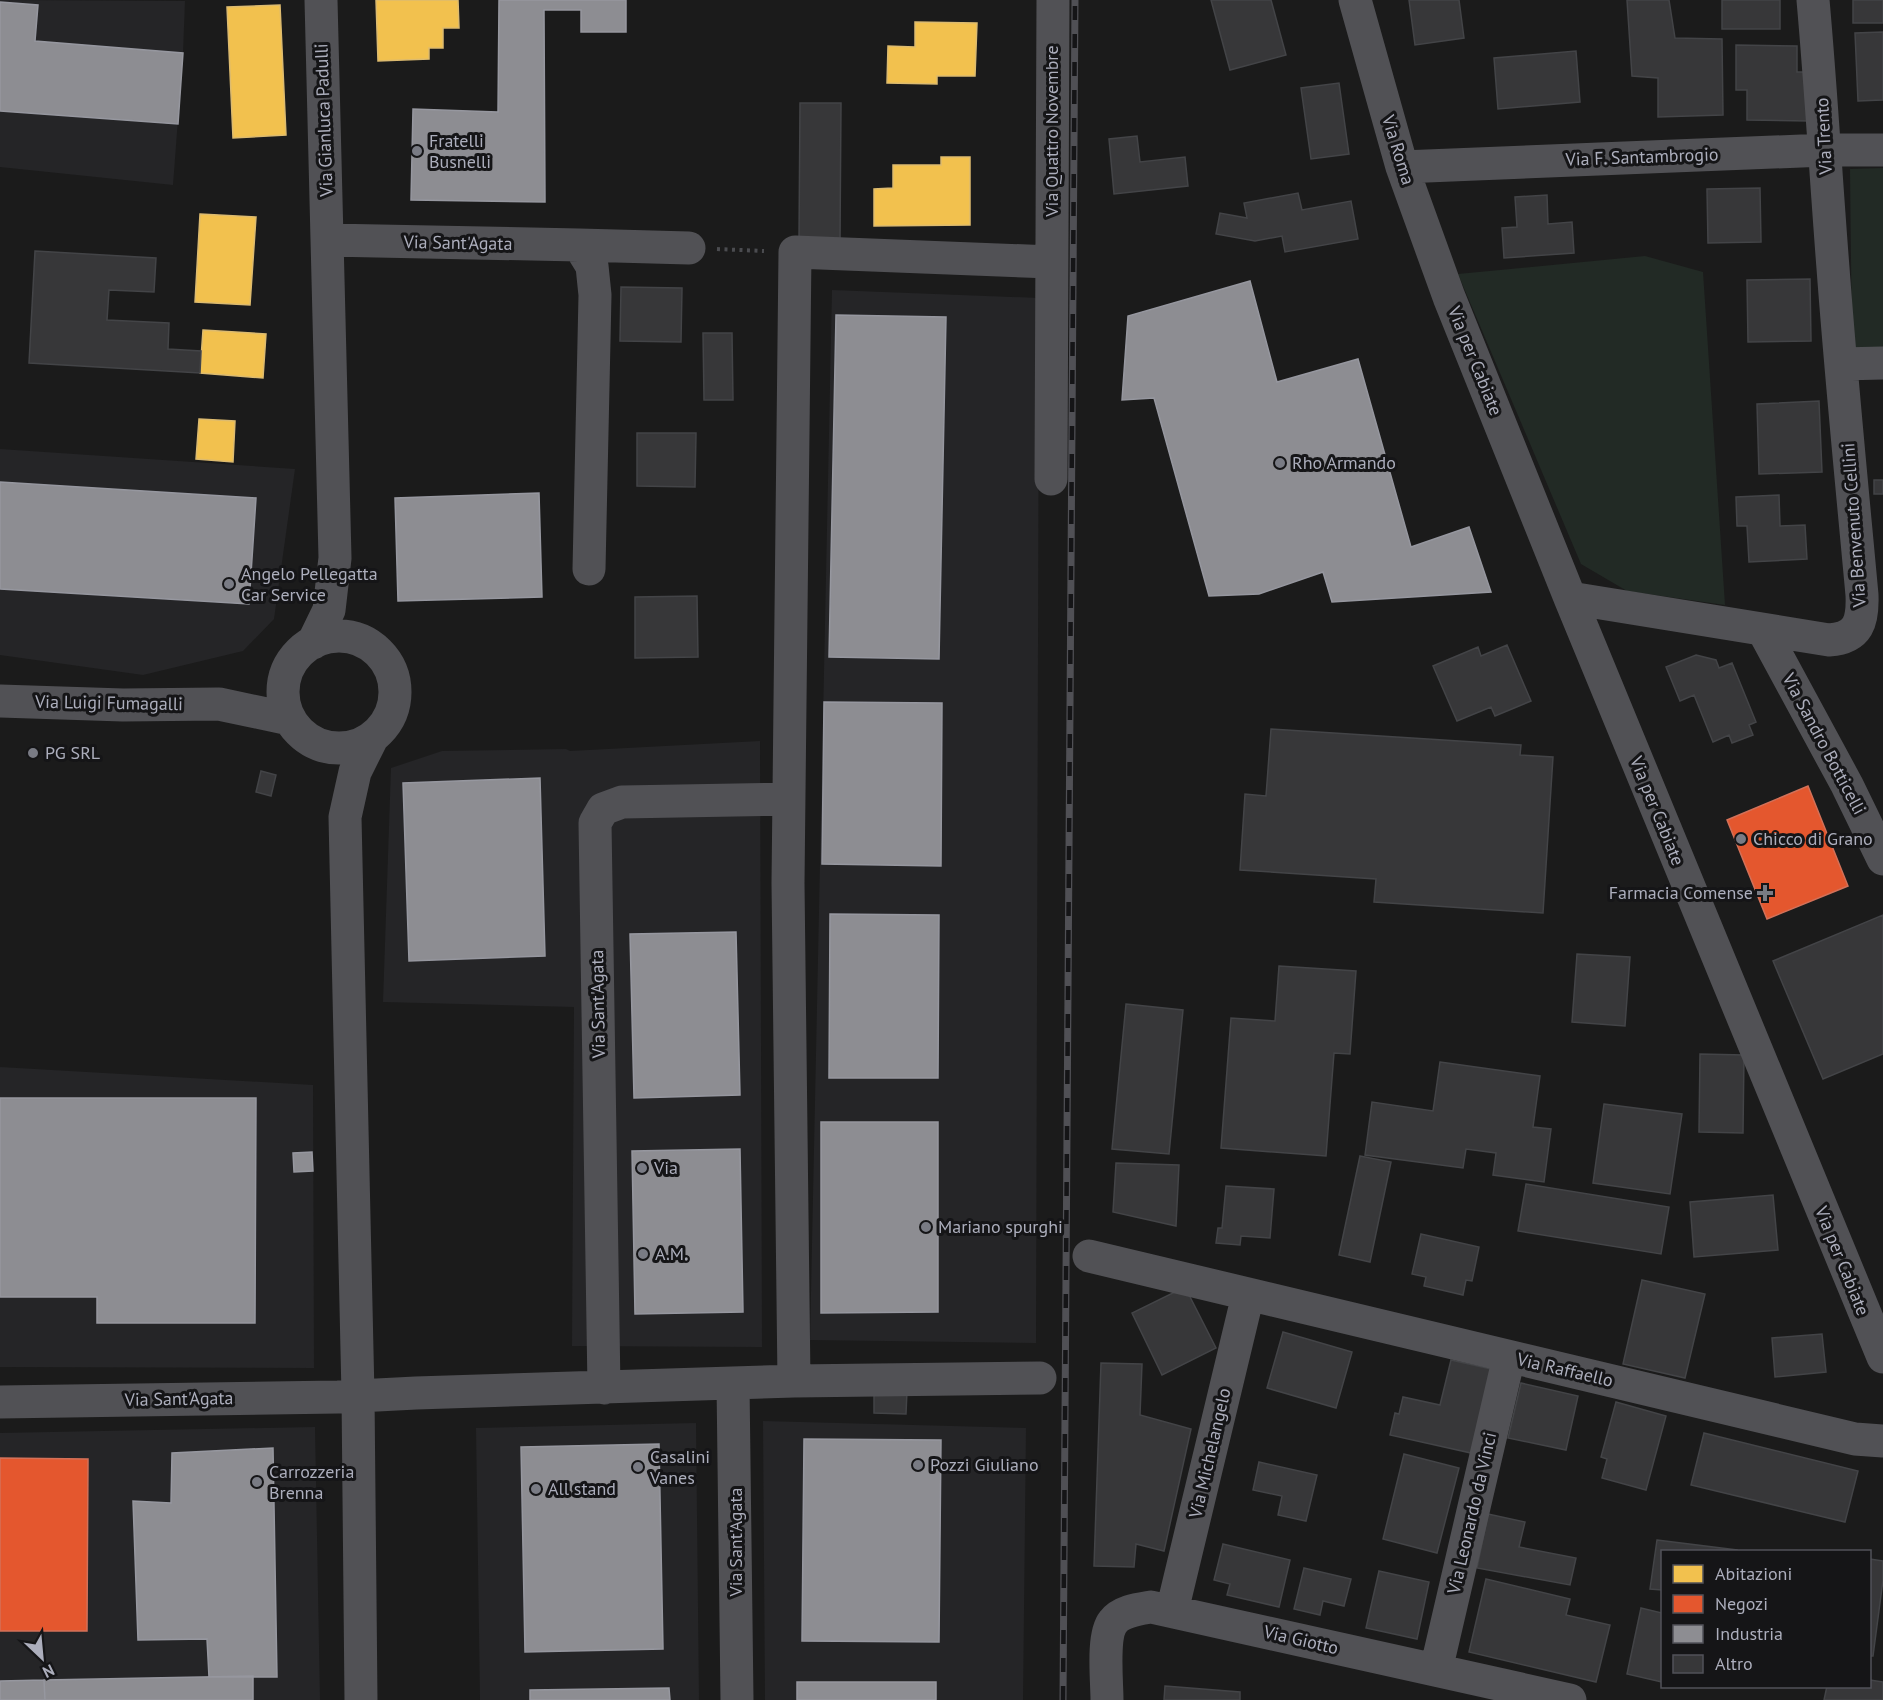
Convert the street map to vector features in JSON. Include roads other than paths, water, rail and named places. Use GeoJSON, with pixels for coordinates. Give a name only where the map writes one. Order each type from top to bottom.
{"type":"FeatureCollection","features":[{"type":"Feature","properties":{"kind":"street","name":"Via Gianluca Padulli"},"geometry":{"type":"LineString","coordinates":[[321,0],[328,240]]}},
{"type":"Feature","properties":{"kind":"street","name":"Via Quattro Novembre"},"geometry":{"type":"LineString","coordinates":[[1051,479],[1053,0]]}},
{"type":"Feature","properties":{"kind":"street","name":"Via Roma"},"geometry":{"type":"LineString","coordinates":[[1355,0],[1402,167],[1449,297]]}},
{"type":"Feature","properties":{"kind":"street","name":"Via Trento"},"geometry":{"type":"LineString","coordinates":[[1813,0],[1833,271]]}},
{"type":"Feature","properties":{"kind":"street","name":"Via F. Santambrogio"},"geometry":{"type":"LineString","coordinates":[[1402,167],[1825,150],[1883,150]]}},
{"type":"Feature","properties":{"kind":"street","name":"Via Sant'Agata"},"geometry":{"type":"LineString","coordinates":[[328,240],[689,248]]}},
{"type":"Feature","properties":{"kind":"street"},"geometry":{"type":"LineString","coordinates":[[313,643],[329,610],[335,558],[328,240]]}},
{"type":"Feature","properties":{"kind":"street"},"geometry":{"type":"LineString","coordinates":[[579,245],[592,266],[595,295],[589,569]]}},
{"type":"Feature","properties":{"kind":"street"},"geometry":{"type":"LineString","coordinates":[[794,1381],[788,799],[795,252],[1051,262]]}},
{"type":"Feature","properties":{"kind":"street","name":"Via Benvenuto Cellini"},"geometry":{"type":"LineString","coordinates":[[1569,598],[1821,639],[1838,639],[1853,632],[1861,621],[1862,595],[1833,271]]}},
{"type":"Feature","properties":{"kind":"street","name":"Via per Cabiate"},"geometry":{"type":"LineString","coordinates":[[1449,297],[1569,598],[1883,1358]]}},
{"type":"Feature","properties":{"kind":"street"},"geometry":{"type":"LineString","coordinates":[[1841,364],[1883,363]]}},
{"type":"Feature","properties":{"kind":"street"},"geometry":{"type":"LineString","coordinates":[[335,558],[353,618],[370,645],[382,656],[392,672],[395,702],[388,720],[372,738],[355,772],[345,817],[358,1395],[361,1700]]}},
{"type":"Feature","properties":{"kind":"street","name":"Via Sandro Botticelli"},"geometry":{"type":"LineString","coordinates":[[1763,630],[1855,800],[1883,859]]}},
{"type":"Feature","properties":{"kind":"street"},"geometry":{"type":"LineString","coordinates":[[345,817],[330,770],[294,725],[285,710],[283,691],[285,677],[297,655],[313,643],[343,636],[370,645]]}},
{"type":"Feature","properties":{"kind":"street","name":"Via Luigi Fumagalli"},"geometry":{"type":"LineString","coordinates":[[219,704],[285,677]]}},
{"type":"Feature","properties":{"kind":"street","name":"Via Luigi Fumagalli"},"geometry":{"type":"LineString","coordinates":[[0,701],[123,705],[219,704],[294,725]]}},
{"type":"Feature","properties":{"kind":"street"},"geometry":{"type":"LineString","coordinates":[[294,725],[313,742],[341,748],[360,745],[372,738]]}},
{"type":"Feature","properties":{"kind":"street","name":"Via Sant'Agata"},"geometry":{"type":"LineString","coordinates":[[603,1388],[595,823],[603,809],[622,802],[788,799]]}},
{"type":"Feature","properties":{"kind":"street","name":"Via Raffaello"},"geometry":{"type":"LineString","coordinates":[[1089,1256],[1855,1439],[1883,1441]]}},
{"type":"Feature","properties":{"kind":"street","name":"Via Michelangelo"},"geometry":{"type":"LineString","coordinates":[[1172,1611],[1248,1295]]}},
{"type":"Feature","properties":{"kind":"street","name":"Via Leonardo da Vinci"},"geometry":{"type":"LineString","coordinates":[[1436,1670],[1509,1357]]}},
{"type":"Feature","properties":{"kind":"street","name":"Via Sant'Agata"},"geometry":{"type":"LineString","coordinates":[[0,1402],[338,1397],[794,1381],[1040,1378]]}},
{"type":"Feature","properties":{"kind":"street","name":"Via Sant'Agata"},"geometry":{"type":"LineString","coordinates":[[733,1383],[737,1700]]}},
{"type":"Feature","properties":{"kind":"street","name":"Via Giotto"},"geometry":{"type":"LineString","coordinates":[[1107,1700],[1107,1636],[1113,1620],[1139,1609],[1151,1607],[1570,1700]]}},
{"type":"Feature","properties":{"kind":"railway"},"geometry":{"type":"LineString","coordinates":[[1063,1700],[1075,0]]}},
{"type":"Feature","properties":{"kind":"place","name":"Fratelli Busnelli"},"geometry":{"type":"Point","coordinates":[417,151]}},
{"type":"Feature","properties":{"kind":"place","name":"Rho Armando"},"geometry":{"type":"Point","coordinates":[1280,463]}},
{"type":"Feature","properties":{"kind":"place","name":"Angelo Pellegatta Car Service"},"geometry":{"type":"Point","coordinates":[229,584]}},
{"type":"Feature","properties":{"kind":"place","name":"PG SRL"},"geometry":{"type":"Point","coordinates":[33,753]}},
{"type":"Feature","properties":{"kind":"place","name":"Chicco di Grano"},"geometry":{"type":"Point","coordinates":[1741,839]}},
{"type":"Feature","properties":{"kind":"place","name":"Farmacia Comense"},"geometry":{"type":"Point","coordinates":[1765,893]}},
{"type":"Feature","properties":{"kind":"place","name":"Via"},"geometry":{"type":"Point","coordinates":[642,1168]}},
{"type":"Feature","properties":{"kind":"place","name":"Mariano spurghi"},"geometry":{"type":"Point","coordinates":[926,1227]}},
{"type":"Feature","properties":{"kind":"place","name":"A.M."},"geometry":{"type":"Point","coordinates":[643,1254]}},
{"type":"Feature","properties":{"kind":"place","name":"Pozzi Giuliano"},"geometry":{"type":"Point","coordinates":[918,1465]}},
{"type":"Feature","properties":{"kind":"place","name":"Casalini Vanes"},"geometry":{"type":"Point","coordinates":[638,1467]}},
{"type":"Feature","properties":{"kind":"place","name":"Carrozzeria Brenna"},"geometry":{"type":"Point","coordinates":[257,1482]}},
{"type":"Feature","properties":{"kind":"place","name":"All stand"},"geometry":{"type":"Point","coordinates":[536,1489]}}]}
